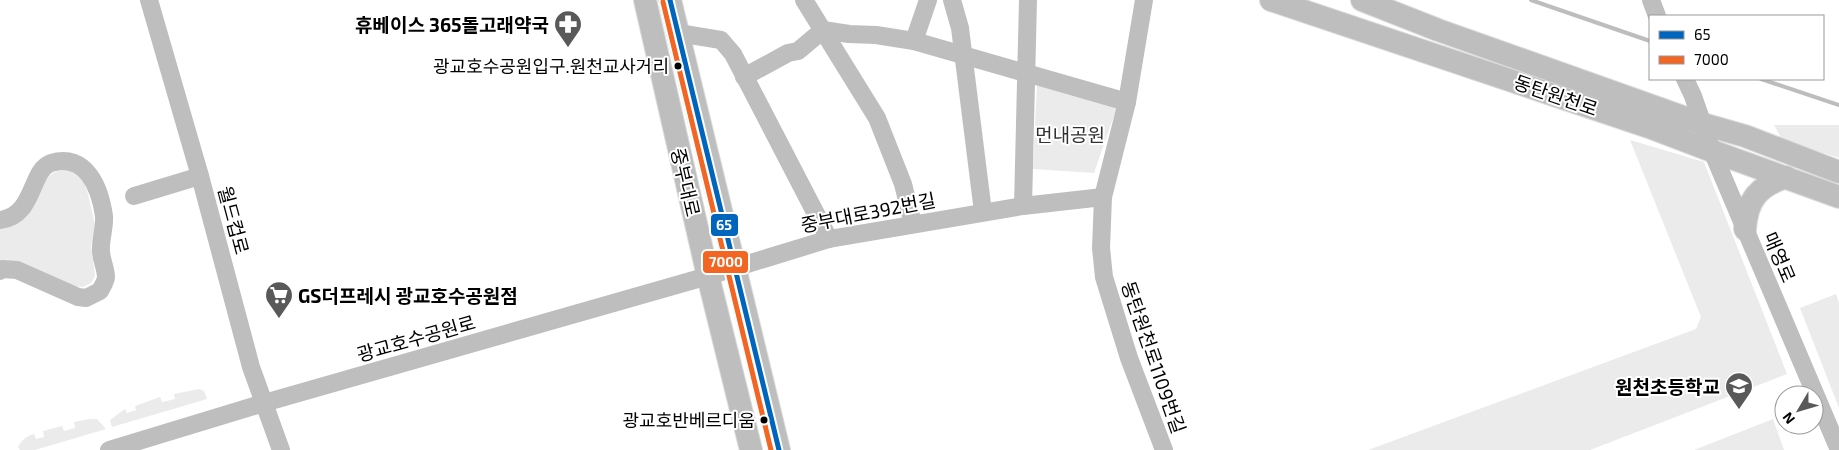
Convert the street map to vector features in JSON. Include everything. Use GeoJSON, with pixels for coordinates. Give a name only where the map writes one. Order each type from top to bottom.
{"type":"FeatureCollection","features":[{"type":"Feature","properties":{"kind":"main road","name":"중부대로"},"geometry":{"type":"LineString","coordinates":[[645,0],[708,276],[751,450]]}},
{"type":"Feature","properties":{"kind":"main road","name":"중부대로"},"geometry":{"type":"LineString","coordinates":[[670,0],[779,450]]}},
{"type":"Feature","properties":{"kind":"main road","name":"동탄원천로"},"geometry":{"type":"LineString","coordinates":[[1272,0],[1649,126],[1839,197]]}},
{"type":"Feature","properties":{"kind":"main road","name":"동탄원천로"},"geometry":{"type":"LineString","coordinates":[[1362,0],[1438,30],[1703,124],[1745,136],[1839,172]]}},
{"type":"Feature","properties":{"kind":"main road"},"geometry":{"type":"LineString","coordinates":[[1745,229],[1746,216],[1753,198],[1766,185],[1786,177]]}},
{"type":"Feature","properties":{"kind":"street","name":"월드컵로"},"geometry":{"type":"LineString","coordinates":[[149,0],[200,176],[251,367],[281,450]]}},
{"type":"Feature","properties":{"kind":"street"},"geometry":{"type":"LineString","coordinates":[[804,0],[878,118],[903,184],[914,224]]}},
{"type":"Feature","properties":{"kind":"street"},"geometry":{"type":"LineString","coordinates":[[914,41],[928,0]]}},
{"type":"Feature","properties":{"kind":"street"},"geometry":{"type":"LineString","coordinates":[[952,0],[960,28],[964,55],[983,212]]}},
{"type":"Feature","properties":{"kind":"street"},"geometry":{"type":"LineString","coordinates":[[1023,206],[1028,0]]}},
{"type":"Feature","properties":{"kind":"street","name":"동탄원천로1109번길"},"geometry":{"type":"LineString","coordinates":[[1144,0],[1127,102],[1103,197],[1101,248],[1104,277],[1129,358],[1164,450]]}},
{"type":"Feature","properties":{"kind":"street"},"geometry":{"type":"LineString","coordinates":[[744,77],[788,53],[798,51],[823,30],[914,41],[1127,102]]}},
{"type":"Feature","properties":{"kind":"street"},"geometry":{"type":"LineString","coordinates":[[678,33],[721,40],[733,54],[829,239]]}},
{"type":"Feature","properties":{"kind":"street","name":"매영로"},"geometry":{"type":"LineString","coordinates":[[1685,80],[1712,151],[1839,450]]}},
{"type":"Feature","properties":{"kind":"street"},"geometry":{"type":"LineString","coordinates":[[0,220],[8,219],[21,210],[40,174],[49,164],[66,160],[83,166],[94,181],[104,217],[100,251],[106,278],[100,291],[86,298],[78,297],[17,270],[2,269],[0,271]]}},
{"type":"Feature","properties":{"kind":"street"},"geometry":{"type":"LineString","coordinates":[[134,196],[200,176]]}},
{"type":"Feature","properties":{"kind":"street","name":"중부대로392번길"},"geometry":{"type":"LineString","coordinates":[[735,268],[829,239],[983,212],[1103,197]]}},
{"type":"Feature","properties":{"kind":"street","name":"광교호수공원로"},"geometry":{"type":"LineString","coordinates":[[109,450],[264,403],[735,268]]}},
{"type":"Feature","properties":{"kind":"green space","name":"먼내공원"},"geometry":{"type":"Polygon","coordinates":[[[1037,85],[1117,107],[1094,173],[1033,169],[1037,85]]]}},
{"type":"Feature","properties":{"kind":"green space"},"geometry":{"type":"Polygon","coordinates":[[[1774,125],[1839,125],[1839,158],[1782,140],[1774,125]]]}},
{"type":"Feature","properties":{"kind":"green space"},"geometry":{"type":"Polygon","coordinates":[[[1630,140],[1704,162],[1787,374],[1590,450],[1368,450],[1696,329],[1701,317],[1630,140]]]}},
{"type":"Feature","properties":{"kind":"green space"},"geometry":{"type":"Polygon","coordinates":[[[69,169],[76,171],[83,180],[95,225],[91,245],[95,276],[91,283],[83,287],[73,286],[0,263],[0,229],[14,225],[25,214],[48,177],[58,171],[69,169]]]}},
{"type":"Feature","properties":{"kind":"green space"},"geometry":{"type":"Polygon","coordinates":[[[1836,294],[1839,303],[1839,408],[1800,308],[1836,294]]]}},
{"type":"Feature","properties":{"kind":"green space"},"geometry":{"type":"Polygon","coordinates":[[[199,389],[204,391],[207,399],[112,427],[110,420],[125,409],[127,413],[136,410],[135,406],[160,397],[162,402],[175,399],[174,394],[199,389]]]}},
{"type":"Feature","properties":{"kind":"green space"},"geometry":{"type":"Polygon","coordinates":[[[97,419],[106,429],[35,450],[20,450],[18,447],[24,439],[31,435],[34,434],[36,439],[44,437],[43,431],[62,426],[64,431],[75,428],[74,422],[97,419]]]}},
{"type":"Feature","properties":{"kind":"green space"},"geometry":{"type":"Polygon","coordinates":[[[1773,419],[1774,435],[1779,435],[1784,450],[1694,450],[1773,419]]]}},
{"type":"Feature","properties":{"kind":"waterway"},"geometry":{"type":"LineString","coordinates":[[1531,0],[1649,41]]}},
{"type":"Feature","properties":{"kind":"waterway"},"geometry":{"type":"LineString","coordinates":[[1764,80],[1839,105]]}},
{"type":"Feature","properties":{"kind":"transit line","name":"65"},"geometry":{"type":"LineString","coordinates":[[670,0],[779,450]]}},
{"type":"Feature","properties":{"kind":"transit line","name":"7000"},"geometry":{"type":"LineString","coordinates":[[663,2],[771,450]]}},
{"type":"Feature","properties":{"kind":"place","name":"휴베이스 365돌고래약국"},"geometry":{"type":"Point","coordinates":[568,48]}},
{"type":"Feature","properties":{"kind":"place","name":"광교호수공원입구.원천교사거리"},"geometry":{"type":"Point","coordinates":[678,66]}},
{"type":"Feature","properties":{"kind":"place","name":"GS더프레시 광교호수공원점"},"geometry":{"type":"Point","coordinates":[279,319]}},
{"type":"Feature","properties":{"kind":"place","name":"원천초등학교"},"geometry":{"type":"Point","coordinates":[1739,410]}},
{"type":"Feature","properties":{"kind":"place","name":"광교호반베르디움"},"geometry":{"type":"Point","coordinates":[764,420]}}]}
